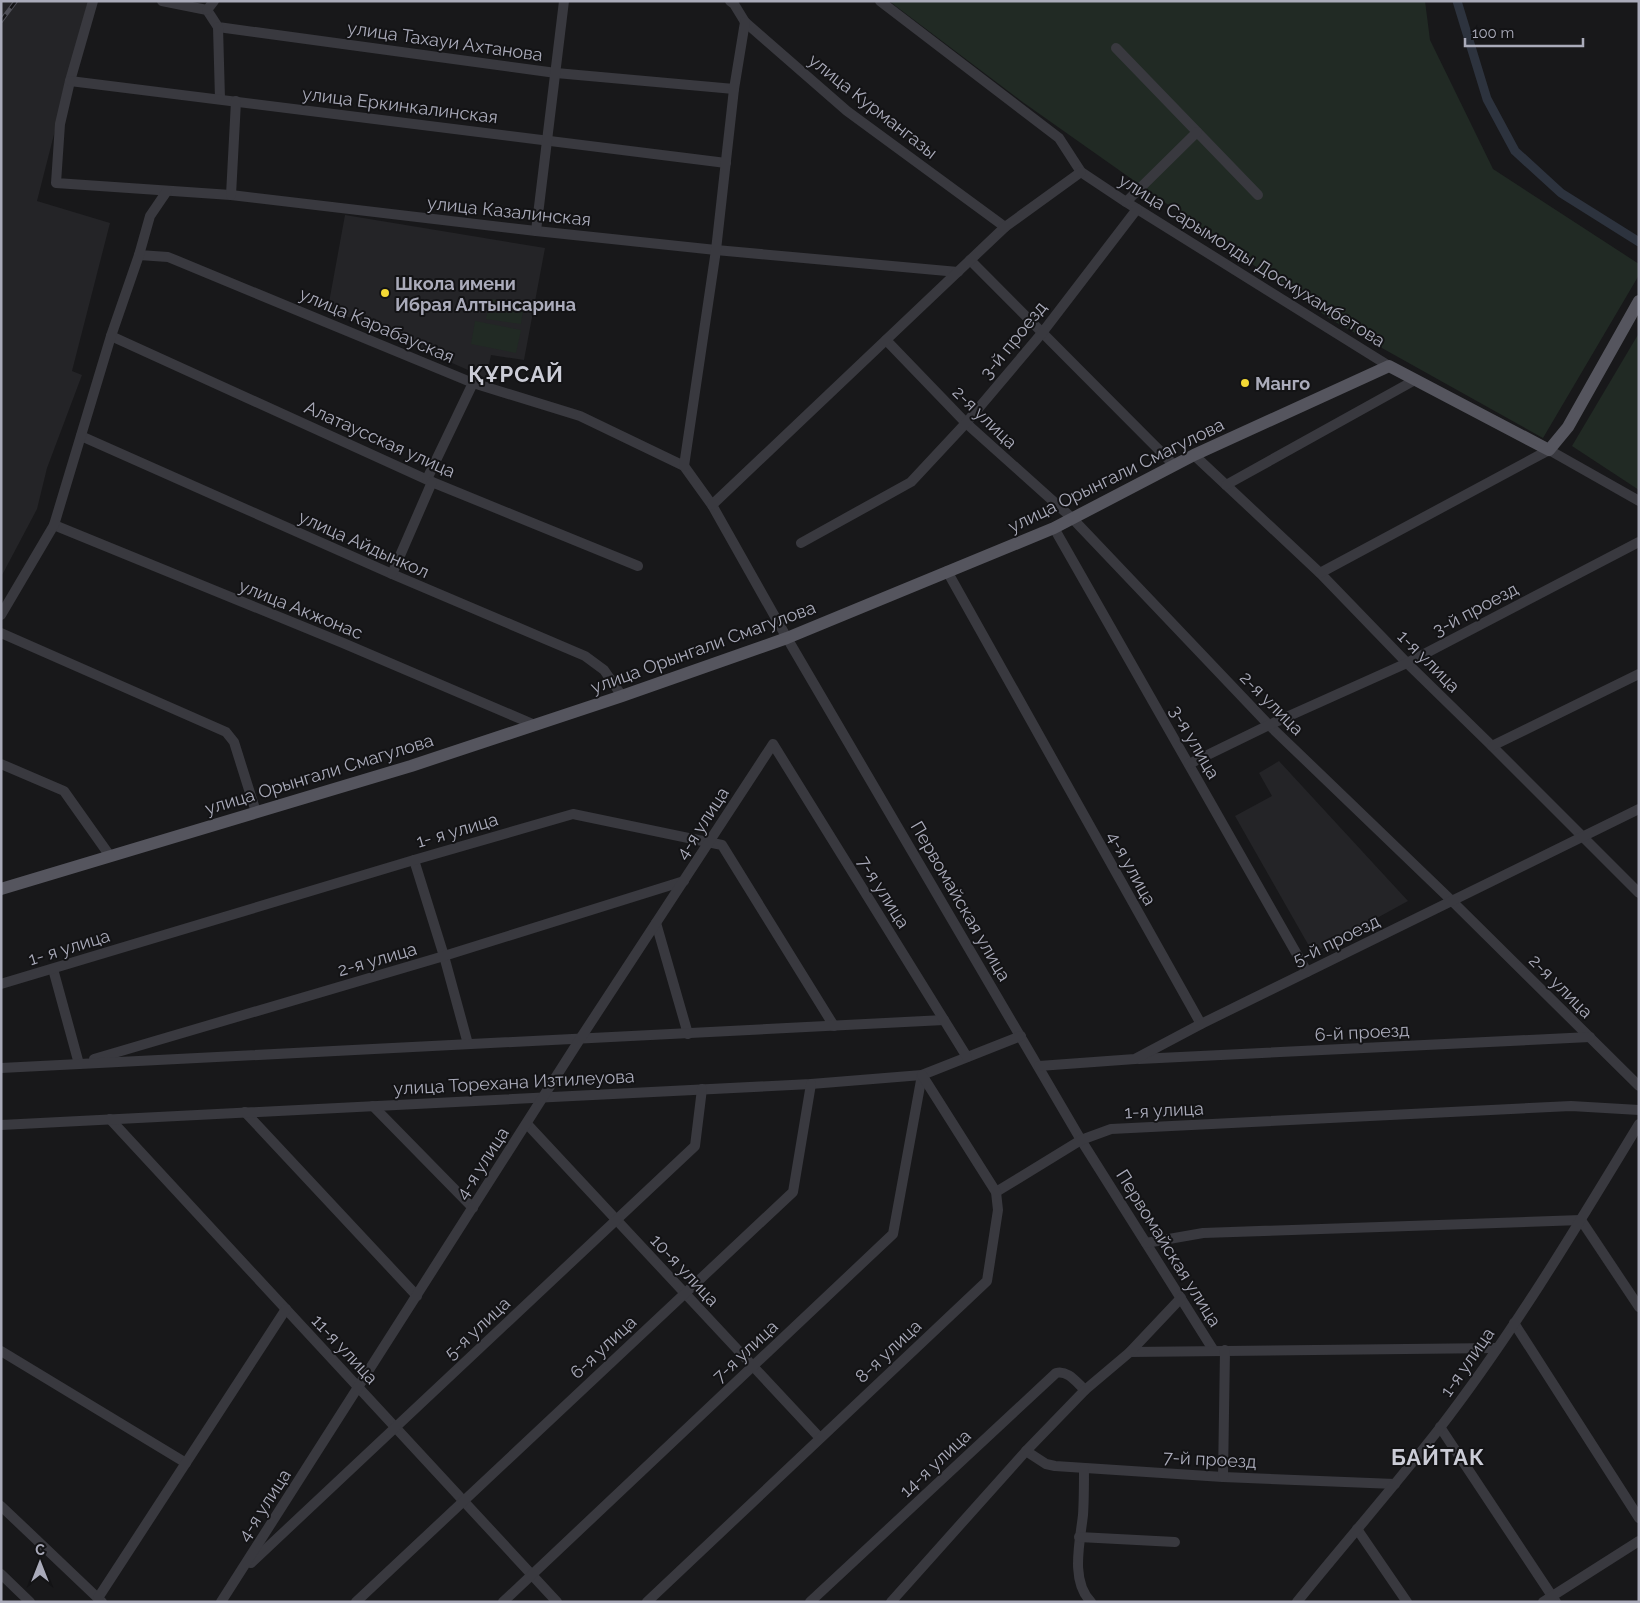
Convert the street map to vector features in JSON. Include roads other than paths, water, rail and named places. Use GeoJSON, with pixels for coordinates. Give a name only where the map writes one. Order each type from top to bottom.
{"type":"FeatureCollection","features":[{"type":"Feature","properties":{"kind":"main road"},"geometry":{"type":"LineString","coordinates":[[1549,450],[1568,427],[1639,302]]}},
{"type":"Feature","properties":{"kind":"main road","name":"улица Сарымолды Досмухамбетова"},"geometry":{"type":"LineString","coordinates":[[1389,366],[1549,450]]}},
{"type":"Feature","properties":{"kind":"main road","name":"улица Орынгали Смагулова"},"geometry":{"type":"LineString","coordinates":[[1,889],[411,766],[622,696],[787,638],[1054,528],[1194,455],[1389,366]]}},
{"type":"Feature","properties":{"kind":"street"},"geometry":{"type":"LineString","coordinates":[[70,81],[93,1]]}},
{"type":"Feature","properties":{"kind":"street"},"geometry":{"type":"LineString","coordinates":[[162,1],[207,10],[218,27],[220,99]]}},
{"type":"Feature","properties":{"kind":"street"},"geometry":{"type":"LineString","coordinates":[[207,10],[214,1]]}},
{"type":"Feature","properties":{"kind":"street"},"geometry":{"type":"LineString","coordinates":[[536,231],[564,1]]}},
{"type":"Feature","properties":{"kind":"street","name":"улица Курмангазы"},"geometry":{"type":"LineString","coordinates":[[730,1],[734,4],[745,22],[847,111],[1005,227]]}},
{"type":"Feature","properties":{"kind":"street","name":"улица Сарымолды Досмухамбетова"},"geometry":{"type":"LineString","coordinates":[[880,1],[1059,138],[1081,172],[1136,209],[1389,366]]}},
{"type":"Feature","properties":{"kind":"street"},"geometry":{"type":"LineString","coordinates":[[684,466],[716,250],[734,89],[745,22]]}},
{"type":"Feature","properties":{"kind":"street","name":"улица Тахауи Ахтанова"},"geometry":{"type":"LineString","coordinates":[[218,27],[556,73],[734,89]]}},
{"type":"Feature","properties":{"kind":"street"},"geometry":{"type":"LineString","coordinates":[[1116,48],[1258,195]]}},
{"type":"Feature","properties":{"kind":"street","name":"улица Еркинкалинская"},"geometry":{"type":"LineString","coordinates":[[70,81],[726,163]]}},
{"type":"Feature","properties":{"kind":"street","name":"улица Казалинская"},"geometry":{"type":"LineString","coordinates":[[70,81],[60,124],[56,183],[231,195],[536,231],[716,250],[958,272]]}},
{"type":"Feature","properties":{"kind":"street"},"geometry":{"type":"LineString","coordinates":[[231,195],[236,101]]}},
{"type":"Feature","properties":{"kind":"street"},"geometry":{"type":"LineString","coordinates":[[1126,202],[1197,132]]}},
{"type":"Feature","properties":{"kind":"street"},"geometry":{"type":"LineString","coordinates":[[712,505],[1005,227],[1081,172]]}},
{"type":"Feature","properties":{"kind":"street"},"geometry":{"type":"LineString","coordinates":[[1,614],[54,525],[111,336],[139,255],[150,216],[167,191]]}},
{"type":"Feature","properties":{"kind":"street","name":"3-й проезд"},"geometry":{"type":"LineString","coordinates":[[801,542],[911,482],[966,423],[1042,333],[1136,209]]}},
{"type":"Feature","properties":{"kind":"street","name":"улица Карабауская"},"geometry":{"type":"LineString","coordinates":[[139,255],[168,256],[473,383],[580,416],[684,466]]}},
{"type":"Feature","properties":{"kind":"street"},"geometry":{"type":"LineString","coordinates":[[970,260],[1174,465]]}},
{"type":"Feature","properties":{"kind":"street","name":"Алатаусская улица"},"geometry":{"type":"LineString","coordinates":[[111,336],[430,480],[638,566]]}},
{"type":"Feature","properties":{"kind":"street","name":"2-я улица"},"geometry":{"type":"LineString","coordinates":[[886,340],[966,423],[1072,518],[1269,725],[1452,901],[1639,1086]]}},
{"type":"Feature","properties":{"kind":"street"},"geometry":{"type":"LineString","coordinates":[[1226,485],[1415,380]]}},
{"type":"Feature","properties":{"kind":"street"},"geometry":{"type":"LineString","coordinates":[[392,574],[430,480],[473,383]]}},
{"type":"Feature","properties":{"kind":"street","name":"улица Айдынкол"},"geometry":{"type":"LineString","coordinates":[[80,436],[392,574],[585,656],[604,670],[622,696]]}},
{"type":"Feature","properties":{"kind":"street"},"geometry":{"type":"LineString","coordinates":[[1320,573],[1549,450]]}},
{"type":"Feature","properties":{"kind":"street","name":"улица Сарымолды Досмухамбетова"},"geometry":{"type":"LineString","coordinates":[[1549,450],[1639,501]]}},
{"type":"Feature","properties":{"kind":"street","name":"1-я улица"},"geometry":{"type":"LineString","coordinates":[[1194,455],[1320,573],[1407,663],[1639,893]]}},
{"type":"Feature","properties":{"kind":"street","name":"Первомайская улица"},"geometry":{"type":"LineString","coordinates":[[684,466],[712,505],[787,638],[1022,1036],[1081,1140],[1214,1351]]}},
{"type":"Feature","properties":{"kind":"street","name":"улица Акжонас"},"geometry":{"type":"LineString","coordinates":[[54,525],[325,636],[534,725]]}},
{"type":"Feature","properties":{"kind":"street","name":"3-я улица"},"geometry":{"type":"LineString","coordinates":[[1054,528],[1306,972]]}},
{"type":"Feature","properties":{"kind":"street","name":"3-й проезд"},"geometry":{"type":"LineString","coordinates":[[1189,764],[1269,725],[1407,663],[1639,542]]}},
{"type":"Feature","properties":{"kind":"street","name":"4-я улица"},"geometry":{"type":"LineString","coordinates":[[947,571],[1201,1024]]}},
{"type":"Feature","properties":{"kind":"street"},"geometry":{"type":"LineString","coordinates":[[1,633],[226,732],[234,742],[256,812]]}},
{"type":"Feature","properties":{"kind":"street"},"geometry":{"type":"LineString","coordinates":[[1492,746],[1639,674]]}},
{"type":"Feature","properties":{"kind":"street","name":"4-я улица"},"geometry":{"type":"LineString","coordinates":[[221,1602],[580,1039],[773,744]]}},
{"type":"Feature","properties":{"kind":"street","name":"7-я улица"},"geometry":{"type":"LineString","coordinates":[[773,744],[967,1057]]}},
{"type":"Feature","properties":{"kind":"street"},"geometry":{"type":"LineString","coordinates":[[1,764],[64,791],[110,856]]}},
{"type":"Feature","properties":{"kind":"street","name":"5-й проезд"},"geometry":{"type":"LineString","coordinates":[[1039,1066],[1136,1059],[1201,1024],[1639,809]]}},
{"type":"Feature","properties":{"kind":"street","name":"1- я улица"},"geometry":{"type":"LineString","coordinates":[[1,984],[573,814],[709,844],[722,845],[834,1026]]}},
{"type":"Feature","properties":{"kind":"street"},"geometry":{"type":"LineString","coordinates":[[414,860],[444,956],[468,1044]]}},
{"type":"Feature","properties":{"kind":"street","name":"2-я улица"},"geometry":{"type":"LineString","coordinates":[[79,1064],[444,956],[684,881]]}},
{"type":"Feature","properties":{"kind":"street"},"geometry":{"type":"LineString","coordinates":[[656,923],[688,1034]]}},
{"type":"Feature","properties":{"kind":"street"},"geometry":{"type":"LineString","coordinates":[[53,969],[79,1064]]}},
{"type":"Feature","properties":{"kind":"street"},"geometry":{"type":"LineString","coordinates":[[1,1068],[944,1020]]}},
{"type":"Feature","properties":{"kind":"street","name":"улица Торехана Изтилеуова"},"geometry":{"type":"LineString","coordinates":[[1,1125],[811,1084],[922,1075],[1022,1036]]}},
{"type":"Feature","properties":{"kind":"street","name":"6-й проезд"},"geometry":{"type":"LineString","coordinates":[[1136,1059],[1590,1037]]}},
{"type":"Feature","properties":{"kind":"street"},"geometry":{"type":"LineString","coordinates":[[922,1075],[996,1192]]}},
{"type":"Feature","properties":{"kind":"street","name":"7-я улица"},"geometry":{"type":"LineString","coordinates":[[503,1602],[893,1234],[922,1075]]}},
{"type":"Feature","properties":{"kind":"street","name":"6-я улица"},"geometry":{"type":"LineString","coordinates":[[356,1602],[793,1192],[811,1084]]}},
{"type":"Feature","properties":{"kind":"street","name":"5-я улица"},"geometry":{"type":"LineString","coordinates":[[239,1574],[695,1146],[702,1089]]}},
{"type":"Feature","properties":{"kind":"street"},"geometry":{"type":"LineString","coordinates":[[373,1106],[473,1208]]}},
{"type":"Feature","properties":{"kind":"street","name":"1-я улица"},"geometry":{"type":"LineString","coordinates":[[996,1192],[1081,1140],[1111,1129],[1571,1106],[1639,1110]]}},
{"type":"Feature","properties":{"kind":"street"},"geometry":{"type":"LineString","coordinates":[[245,1112],[417,1296]]}},
{"type":"Feature","properties":{"kind":"street","name":"11-я улица"},"geometry":{"type":"LineString","coordinates":[[110,1119],[556,1602]]}},
{"type":"Feature","properties":{"kind":"street","name":"10-я улица"},"geometry":{"type":"LineString","coordinates":[[527,1124],[820,1438]]}},
{"type":"Feature","properties":{"kind":"street","name":"1-я улица"},"geometry":{"type":"LineString","coordinates":[[1297,1602],[1440,1428],[1498,1348],[1581,1220],[1639,1124]]}},
{"type":"Feature","properties":{"kind":"street","name":"8-я улица"},"geometry":{"type":"LineString","coordinates":[[647,1602],[987,1281],[998,1210],[996,1192]]}},
{"type":"Feature","properties":{"kind":"street"},"geometry":{"type":"LineString","coordinates":[[1146,1243],[1203,1233],[1581,1220],[1639,1307]]}},
{"type":"Feature","properties":{"kind":"street"},"geometry":{"type":"LineString","coordinates":[[891,1602],[1084,1390],[1130,1352],[1181,1298]]}},
{"type":"Feature","properties":{"kind":"street"},"geometry":{"type":"LineString","coordinates":[[1,1506],[100,1600],[286,1309]]}},
{"type":"Feature","properties":{"kind":"street"},"geometry":{"type":"LineString","coordinates":[[1514,1323],[1639,1518]]}},
{"type":"Feature","properties":{"kind":"street"},"geometry":{"type":"LineString","coordinates":[[1130,1352],[1498,1348]]}},
{"type":"Feature","properties":{"kind":"street"},"geometry":{"type":"LineString","coordinates":[[1223,1477],[1225,1350]]}},
{"type":"Feature","properties":{"kind":"street"},"geometry":{"type":"LineString","coordinates":[[1,1351],[186,1463]]}},
{"type":"Feature","properties":{"kind":"street","name":"14-я улица"},"geometry":{"type":"LineString","coordinates":[[810,1602],[1056,1373],[1067,1373],[1084,1390]]}},
{"type":"Feature","properties":{"kind":"street"},"geometry":{"type":"LineString","coordinates":[[1440,1428],[1554,1599]]}},
{"type":"Feature","properties":{"kind":"street","name":"7-й проезд"},"geometry":{"type":"LineString","coordinates":[[1026,1452],[1046,1464],[1055,1466],[1223,1477],[1395,1484]]}},
{"type":"Feature","properties":{"kind":"street"},"geometry":{"type":"LineString","coordinates":[[1084,1468],[1083,1515],[1079,1537],[1078,1580],[1086,1597],[1091,1602]]}},
{"type":"Feature","properties":{"kind":"street"},"geometry":{"type":"LineString","coordinates":[[1357,1529],[1407,1602]]}},
{"type":"Feature","properties":{"kind":"street"},"geometry":{"type":"LineString","coordinates":[[1079,1537],[1175,1542]]}},
{"type":"Feature","properties":{"kind":"street"},"geometry":{"type":"LineString","coordinates":[[1543,1602],[1554,1599],[1639,1541]]}},
{"type":"Feature","properties":{"kind":"street"},"geometry":{"type":"LineString","coordinates":[[1,1574],[30,1602]]}},
{"type":"Feature","properties":{"kind":"waterway"},"geometry":{"type":"LineString","coordinates":[[1457,1],[1487,99],[1515,151],[1561,193],[1639,242]]}},
{"type":"Feature","properties":{"kind":"railway"},"geometry":{"type":"LineString","coordinates":[[1,21],[16,1]]}},
{"type":"Feature","properties":{"kind":"place","name":"Школа имени Ибрая Алтынсарина"},"geometry":{"type":"Point","coordinates":[385,293]}},
{"type":"Feature","properties":{"kind":"place","name":"Манго"},"geometry":{"type":"Point","coordinates":[1245,383]}},
{"type":"Feature","properties":{"kind":"district","name":"ҚҰРСАЙ"},"geometry":{"type":"Point","coordinates":[516,374]}},
{"type":"Feature","properties":{"kind":"district","name":"БАЙТАК"},"geometry":{"type":"Point","coordinates":[1438,1457]}}]}
